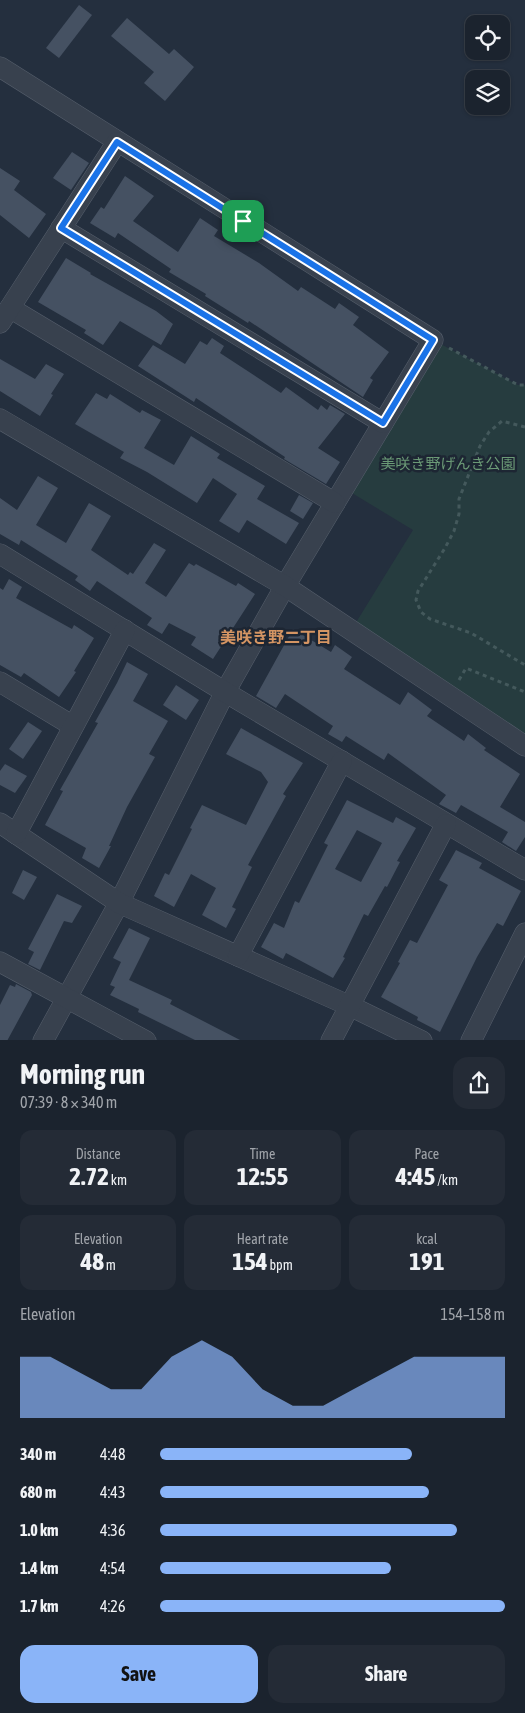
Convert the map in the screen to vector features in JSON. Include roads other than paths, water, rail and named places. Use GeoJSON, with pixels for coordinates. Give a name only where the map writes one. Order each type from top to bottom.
{"type":"FeatureCollection","features":[{"type":"Feature","properties":{"kind":"street"},"geometry":{"type":"LineString","coordinates":[[0,67],[433,340],[285,586],[225,692],[119,903],[43,1040]]}},
{"type":"Feature","properties":{"kind":"street"},"geometry":{"type":"LineString","coordinates":[[117,142],[5,316],[335,503]]}},
{"type":"Feature","properties":{"kind":"street"},"geometry":{"type":"LineString","coordinates":[[61,228],[383,423]]}},
{"type":"Feature","properties":{"kind":"street"},"geometry":{"type":"LineString","coordinates":[[0,420],[285,586],[525,746]]}},
{"type":"Feature","properties":{"kind":"street"},"geometry":{"type":"LineString","coordinates":[[0,554],[225,692],[525,870]]}},
{"type":"Feature","properties":{"kind":"street"},"geometry":{"type":"LineString","coordinates":[[125,630],[73,726],[8,828],[119,903],[422,1040]]}},
{"type":"Feature","properties":{"kind":"street"},"geometry":{"type":"LineString","coordinates":[[0,682],[73,726]]}},
{"type":"Feature","properties":{"kind":"street"},"geometry":{"type":"LineString","coordinates":[[238,956],[342,761]]}},
{"type":"Feature","properties":{"kind":"street"},"geometry":{"type":"LineString","coordinates":[[331,1040],[446,824]]}},
{"type":"Feature","properties":{"kind":"street"},"geometry":{"type":"LineString","coordinates":[[471,1040],[525,933]]}},
{"type":"Feature","properties":{"kind":"street"},"geometry":{"type":"LineString","coordinates":[[0,962],[146,1040]]}},
{"type":"Feature","properties":{"kind":"district","name":"美咲き野二丁目"},"geometry":{"type":"Point","coordinates":[276,637]}},
{"type":"Feature","properties":{"kind":"park label","name":"美咲き野げんき公園"},"geometry":{"type":"Point","coordinates":[448,463]}}]}
